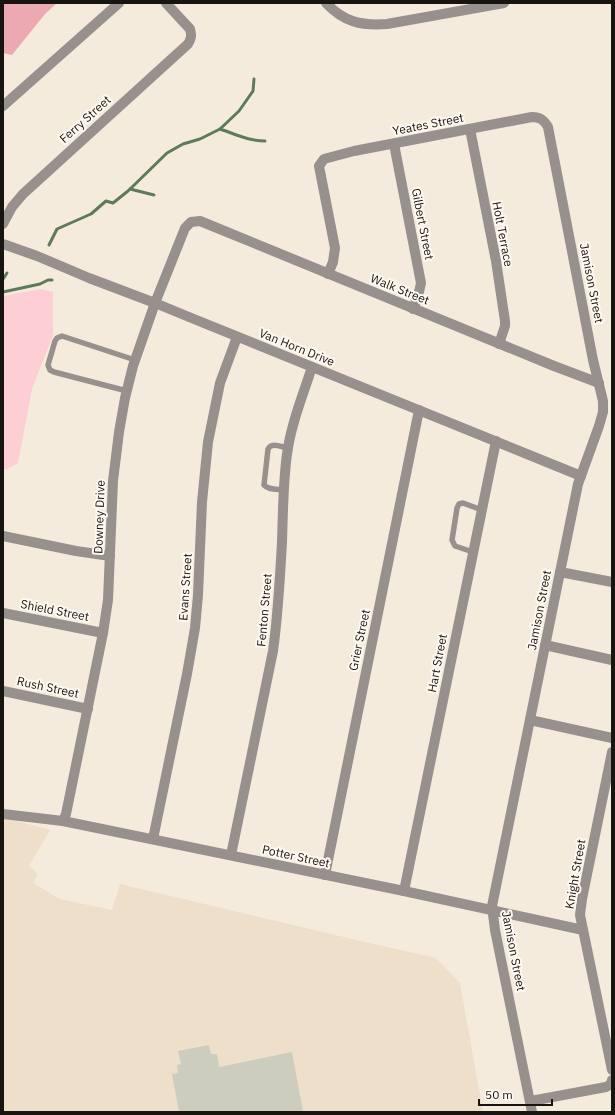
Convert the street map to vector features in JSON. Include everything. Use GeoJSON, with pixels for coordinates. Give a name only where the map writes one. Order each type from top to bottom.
{"type":"FeatureCollection","features":[{"type":"Feature","properties":{"kind":"street"},"geometry":{"type":"LineString","coordinates":[[3,106],[118,3]]}},
{"type":"Feature","properties":{"kind":"street","name":"Ferry Street"},"geometry":{"type":"LineString","coordinates":[[3,224],[12,207],[23,194],[188,44],[192,34],[190,29],[166,3]]}},
{"type":"Feature","properties":{"kind":"street"},"geometry":{"type":"LineString","coordinates":[[326,3],[346,18],[363,25],[375,25],[504,3]]}},
{"type":"Feature","properties":{"kind":"street","name":"Yeates Street"},"geometry":{"type":"LineString","coordinates":[[328,274],[335,248],[319,166],[324,159],[354,151],[532,117],[540,118]]}},
{"type":"Feature","properties":{"kind":"street","name":"Jamison Street"},"geometry":{"type":"LineString","coordinates":[[532,1112],[492,909],[578,484],[603,412],[603,401],[548,127],[540,118]]}},
{"type":"Feature","properties":{"kind":"street","name":"Holt Terrace"},"geometry":{"type":"LineString","coordinates":[[470,129],[496,261],[505,321],[505,326],[499,344]]}},
{"type":"Feature","properties":{"kind":"street","name":"Gilbert Street"},"geometry":{"type":"LineString","coordinates":[[394,144],[421,284],[420,292],[413,309]]}},
{"type":"Feature","properties":{"kind":"street","name":"Walk Street"},"geometry":{"type":"LineString","coordinates":[[191,222],[200,221],[499,344],[599,383]]}},
{"type":"Feature","properties":{"kind":"street","name":"Downey Drive"},"geometry":{"type":"LineString","coordinates":[[63,821],[66,814],[88,709],[108,600],[113,481],[119,432],[127,391],[135,360],[155,303],[185,228],[191,222]]}},
{"type":"Feature","properties":{"kind":"street","name":"Van Horn Drive"},"geometry":{"type":"LineString","coordinates":[[3,244],[155,303],[581,476]]}},
{"type":"Feature","properties":{"kind":"street","name":"Evans Street"},"geometry":{"type":"LineString","coordinates":[[153,839],[195,628],[204,482],[208,442],[220,383],[237,337]]}},
{"type":"Feature","properties":{"kind":"street","name":"Fenton Street"},"geometry":{"type":"LineString","coordinates":[[231,855],[273,651],[277,624],[284,479],[288,448],[312,367]]}},
{"type":"Feature","properties":{"kind":"street","name":"Grier Street"},"geometry":{"type":"LineString","coordinates":[[325,875],[419,410]]}},
{"type":"Feature","properties":{"kind":"street","name":"Hart Street"},"geometry":{"type":"LineString","coordinates":[[404,891],[496,441]]}},
{"type":"Feature","properties":{"kind":"street"},"geometry":{"type":"LineString","coordinates":[[3,536],[76,551],[110,556]]}},
{"type":"Feature","properties":{"kind":"street"},"geometry":{"type":"LineString","coordinates":[[560,572],[612,582]]}},
{"type":"Feature","properties":{"kind":"street","name":"Shield Street"},"geometry":{"type":"LineString","coordinates":[[3,613],[103,633]]}},
{"type":"Feature","properties":{"kind":"street"},"geometry":{"type":"LineString","coordinates":[[545,645],[612,660]]}},
{"type":"Feature","properties":{"kind":"street","name":"Rush Street"},"geometry":{"type":"LineString","coordinates":[[3,690],[88,709]]}},
{"type":"Feature","properties":{"kind":"street"},"geometry":{"type":"LineString","coordinates":[[530,720],[612,738]]}},
{"type":"Feature","properties":{"kind":"street","name":"Knight Street"},"geometry":{"type":"LineString","coordinates":[[612,752],[580,915],[612,1070]]}},
{"type":"Feature","properties":{"kind":"street","name":"Potter Street"},"geometry":{"type":"LineString","coordinates":[[3,814],[63,821],[492,909],[583,930]]}},
{"type":"Feature","properties":{"kind":"street"},"geometry":{"type":"LineString","coordinates":[[530,1101],[606,1088],[611,1082]]}},
{"type":"Feature","properties":{"kind":"lane"},"geometry":{"type":"LineString","coordinates":[[127,391],[54,372],[50,370],[48,365],[55,341],[57,338],[62,336],[135,360]]}},
{"type":"Feature","properties":{"kind":"lane"},"geometry":{"type":"LineString","coordinates":[[284,490],[270,489],[266,488],[264,485],[268,449],[272,445],[288,448]]}},
{"type":"Feature","properties":{"kind":"lane"},"geometry":{"type":"LineString","coordinates":[[473,552],[455,546],[452,540],[457,508],[459,504],[463,503],[482,510]]}},
{"type":"Feature","properties":{"kind":"shaded area"},"geometry":{"type":"Polygon","coordinates":[[[3,3],[57,3],[45,14],[12,55],[3,53],[3,3]]]}},
{"type":"Feature","properties":{"kind":"shaded area"},"geometry":{"type":"Polygon","coordinates":[[[41,289],[53,292],[53,335],[32,389],[18,463],[3,470],[3,296],[41,289]]]}},
{"type":"Feature","properties":{"kind":"shaded area"},"geometry":{"type":"Polygon","coordinates":[[[3,818],[50,830],[29,866],[38,874],[33,883],[60,899],[112,910],[120,884],[436,958],[460,983],[483,1112],[3,1112],[3,818]]]}},
{"type":"Feature","properties":{"kind":"building"},"geometry":{"type":"Polygon","coordinates":[[[209,1045],[211,1054],[217,1054],[219,1067],[292,1052],[303,1112],[179,1112],[172,1074],[178,1073],[177,1065],[181,1064],[178,1051],[209,1045]]]}},
{"type":"Feature","properties":{"kind":"waterway"},"geometry":{"type":"LineString","coordinates":[[49,245],[57,229],[91,214],[106,201],[113,203],[128,191],[167,153],[183,144],[200,139],[220,129],[239,111],[253,91],[254,79]]}},
{"type":"Feature","properties":{"kind":"waterway"},"geometry":{"type":"LineString","coordinates":[[220,129],[248,139],[265,141]]}},
{"type":"Feature","properties":{"kind":"waterway"},"geometry":{"type":"LineString","coordinates":[[130,189],[154,195]]}},
{"type":"Feature","properties":{"kind":"waterway"},"geometry":{"type":"LineString","coordinates":[[3,279],[7,273]]}},
{"type":"Feature","properties":{"kind":"waterway"},"geometry":{"type":"LineString","coordinates":[[3,292],[52,280]]}}]}
